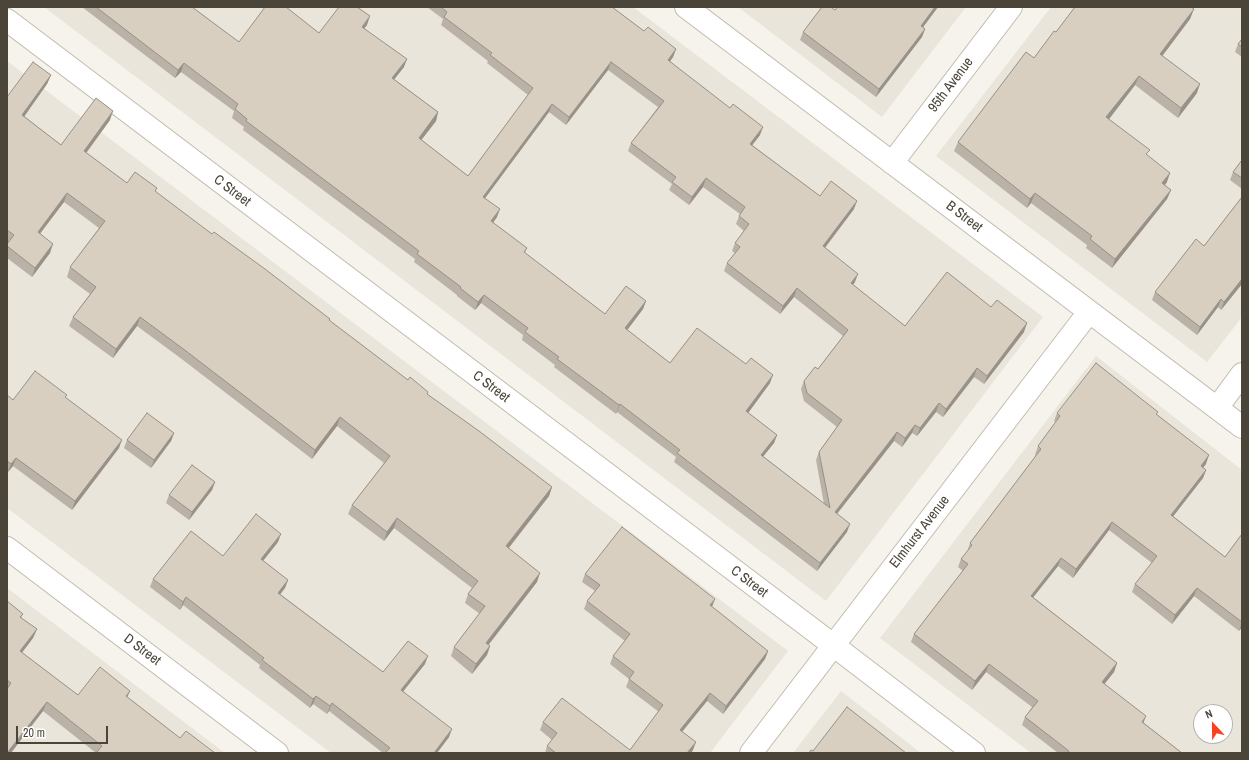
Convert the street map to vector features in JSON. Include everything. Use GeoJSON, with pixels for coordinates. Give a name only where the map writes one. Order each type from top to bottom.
{"type":"FeatureCollection","features":[{"type":"Feature","properties":{"kind":"street","name":"B Street"},"geometry":{"type":"LineString","coordinates":[[686,7],[1242,427]]}},
{"type":"Feature","properties":{"kind":"street","name":"95th Avenue"},"geometry":{"type":"LineString","coordinates":[[892,163],[1011,7]]}},
{"type":"Feature","properties":{"kind":"street","name":"C Street"},"geometry":{"type":"LineString","coordinates":[[7,20],[834,645],[974,753]]}},
{"type":"Feature","properties":{"kind":"street","name":"Elmhurst Avenue"},"geometry":{"type":"LineString","coordinates":[[751,753],[1089,312]]}},
{"type":"Feature","properties":{"kind":"street"},"geometry":{"type":"LineString","coordinates":[[1218,408],[1242,374]]}},
{"type":"Feature","properties":{"kind":"street","name":"D Street"},"geometry":{"type":"LineString","coordinates":[[7,548],[278,753]]}},
{"type":"Feature","properties":{"kind":"shaded area"},"geometry":{"type":"Polygon","coordinates":[[[44,7],[633,7],[1043,317],[826,601],[44,7]]]}},
{"type":"Feature","properties":{"kind":"shaded area"},"geometry":{"type":"Polygon","coordinates":[[[738,7],[966,7],[882,117],[738,7]]]}},
{"type":"Feature","properties":{"kind":"shaded area"},"geometry":{"type":"Polygon","coordinates":[[[1051,7],[1242,7],[1242,317],[1207,362],[936,156],[1051,7]]]}},
{"type":"Feature","properties":{"kind":"shaded area"},"geometry":{"type":"Polygon","coordinates":[[[7,61],[788,651],[710,753],[331,753],[7,508],[7,61]]]}},
{"type":"Feature","properties":{"kind":"shaded area"},"geometry":{"type":"Polygon","coordinates":[[[1096,356],[1242,470],[1242,753],[1031,753],[880,638],[1096,356]]]}},
{"type":"Feature","properties":{"kind":"shaded area"},"geometry":{"type":"Polygon","coordinates":[[[7,588],[225,753],[7,753],[7,588]]]}},
{"type":"Feature","properties":{"kind":"shaded area"},"geometry":{"type":"Polygon","coordinates":[[[841,691],[921,753],[793,753],[841,691]]]}},
{"type":"Feature","properties":{"kind":"building"},"geometry":{"type":"Polygon","coordinates":[[[96,7],[192,7],[239,42],[265,7],[286,7],[319,33],[339,7],[357,7],[370,16],[362,27],[407,59],[392,78],[438,112],[419,138],[468,176],[533,88],[490,55],[492,53],[444,17],[447,12],[441,7],[612,7],[644,31],[648,27],[676,49],[668,60],[730,108],[733,104],[763,127],[750,144],[820,196],[831,181],[857,201],[823,246],[858,274],[851,283],[905,326],[947,272],[991,307],[997,300],[1027,323],[987,376],[977,368],[946,409],[939,403],[920,428],[915,425],[905,438],[897,432],[835,512],[850,524],[820,563],[677,453],[680,450],[620,404],[619,405],[557,359],[559,357],[525,332],[528,328],[484,295],[478,302],[460,288],[461,287],[417,254],[419,251],[246,121],[247,119],[235,109],[238,104],[184,63],[178,70],[96,7]],[[611,62],[569,117],[552,104],[483,197],[500,209],[491,221],[527,248],[524,252],[605,314],[626,286],[646,301],[625,328],[670,363],[697,328],[746,364],[751,358],[773,375],[746,411],[777,435],[761,455],[830,508],[819,452],[842,420],[807,393],[804,381],[815,367],[818,369],[848,330],[797,288],[783,306],[727,263],[740,247],[735,243],[749,224],[739,216],[745,207],[706,178],[692,197],[672,182],[676,177],[631,143],[664,101],[611,62]]]}},
{"type":"Feature","properties":{"kind":"building"},"geometry":{"type":"Polygon","coordinates":[[[822,7],[831,7],[835,10],[838,7],[935,7],[921,26],[925,29],[879,89],[803,32],[822,7]]]}},
{"type":"Feature","properties":{"kind":"building"},"geometry":{"type":"Polygon","coordinates":[[[1075,7],[1191,7],[1194,9],[1160,54],[1200,84],[1181,108],[1139,76],[1106,117],[1150,150],[1146,154],[1170,173],[1162,183],[1171,190],[1115,259],[1090,239],[1092,236],[1035,193],[1030,199],[958,142],[1026,52],[1034,58],[1054,31],[1056,32],[1075,7]]]}},
{"type":"Feature","properties":{"kind":"building"},"geometry":{"type":"Polygon","coordinates":[[[1242,39],[1242,47],[1238,44],[1242,39]]]}},
{"type":"Feature","properties":{"kind":"building"},"geometry":{"type":"Polygon","coordinates":[[[33,62],[51,75],[22,115],[61,145],[96,98],[113,111],[84,151],[127,183],[135,172],[157,188],[155,191],[212,234],[214,232],[265,269],[408,380],[410,377],[428,392],[427,394],[479,431],[552,487],[506,546],[540,573],[486,643],[490,646],[476,664],[454,647],[485,606],[468,594],[478,581],[397,518],[387,532],[352,505],[390,456],[340,417],[315,450],[140,317],[116,349],[73,317],[96,287],[70,267],[105,221],[67,193],[38,232],[53,244],[35,268],[7,246],[14,235],[7,230],[7,97],[33,62]]]}},
{"type":"Feature","properties":{"kind":"building"},"geometry":{"type":"Polygon","coordinates":[[[1242,160],[1242,178],[1233,172],[1242,160]]]}},
{"type":"Feature","properties":{"kind":"building"},"geometry":{"type":"Polygon","coordinates":[[[1242,197],[1242,279],[1224,302],[1221,299],[1200,327],[1155,292],[1196,239],[1204,246],[1242,197]]]}},
{"type":"Feature","properties":{"kind":"building"},"geometry":{"type":"Polygon","coordinates":[[[1096,363],[1158,412],[1156,414],[1209,455],[1201,466],[1206,470],[1171,515],[1225,557],[1242,534],[1242,622],[1197,588],[1175,615],[1135,584],[1157,556],[1112,522],[1076,569],[1061,558],[1031,596],[1117,663],[1102,682],[1146,716],[1142,722],[1182,753],[1068,753],[1069,751],[1025,717],[1038,701],[989,664],[975,681],[914,634],[968,564],[961,559],[972,545],[970,543],[1041,449],[1038,446],[1060,416],[1057,413],[1096,363]]]}},
{"type":"Feature","properties":{"kind":"building"},"geometry":{"type":"Polygon","coordinates":[[[35,371],[67,395],[65,397],[122,440],[75,501],[16,458],[11,464],[7,461],[7,395],[13,400],[35,371]]]}},
{"type":"Feature","properties":{"kind":"building"},"geometry":{"type":"Polygon","coordinates":[[[147,413],[174,433],[154,460],[127,440],[147,413]]]}},
{"type":"Feature","properties":{"kind":"building"},"geometry":{"type":"Polygon","coordinates":[[[192,465],[215,482],[192,512],[169,495],[192,465]]]}},
{"type":"Feature","properties":{"kind":"building"},"geometry":{"type":"Polygon","coordinates":[[[256,514],[281,534],[261,559],[288,580],[278,593],[383,672],[408,641],[428,656],[401,690],[452,729],[434,753],[385,753],[390,748],[332,703],[330,706],[316,696],[313,699],[262,660],[264,658],[186,597],[183,602],[153,579],[191,531],[223,556],[256,514]]]}},
{"type":"Feature","properties":{"kind":"building"},"geometry":{"type":"Polygon","coordinates":[[[622,527],[715,599],[710,605],[768,651],[726,706],[710,693],[680,730],[696,742],[687,753],[556,753],[547,746],[557,733],[543,722],[562,698],[630,750],[663,705],[629,679],[634,672],[613,656],[630,634],[587,601],[600,585],[585,574],[622,527]]]}},
{"type":"Feature","properties":{"kind":"building"},"geometry":{"type":"Polygon","coordinates":[[[7,601],[23,614],[20,617],[37,629],[20,651],[78,695],[100,667],[130,691],[126,696],[180,738],[186,731],[215,753],[96,753],[102,746],[47,702],[7,753],[7,689],[11,683],[7,680],[7,601]]]}},
{"type":"Feature","properties":{"kind":"building"},"geometry":{"type":"Polygon","coordinates":[[[847,707],[906,753],[809,753],[811,750],[813,751],[847,707]]]}}]}
